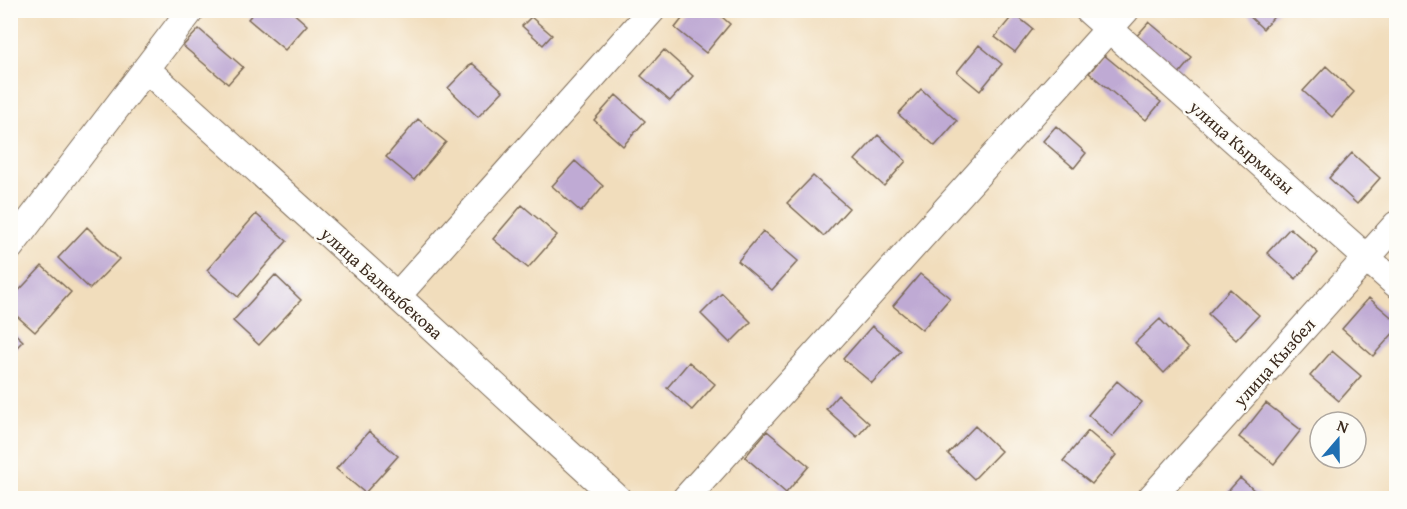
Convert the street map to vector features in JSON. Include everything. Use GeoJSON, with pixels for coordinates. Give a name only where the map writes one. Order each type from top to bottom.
{"type":"FeatureCollection","features":[{"type":"Feature","properties":{"kind":"street"},"geometry":{"type":"LineString","coordinates":[[10,247],[190,10]]}},
{"type":"Feature","properties":{"kind":"street"},"geometry":{"type":"LineString","coordinates":[[397,296],[652,10]]}},
{"type":"Feature","properties":{"kind":"street","name":"улица Кырмызы"},"geometry":{"type":"LineString","coordinates":[[1088,10],[1118,20],[1396,284]]}},
{"type":"Feature","properties":{"kind":"street"},"geometry":{"type":"LineString","coordinates":[[686,498],[1118,20]]}},
{"type":"Feature","properties":{"kind":"street","name":"улица Балкыбекова"},"geometry":{"type":"LineString","coordinates":[[146,69],[616,498]]}},
{"type":"Feature","properties":{"kind":"street","name":"улица Кызбел"},"geometry":{"type":"LineString","coordinates":[[1151,498],[1396,225]]}},
{"type":"Feature","properties":{"kind":"building"},"geometry":{"type":"Polygon","coordinates":[[[256,10],[290,10],[307,25],[285,50],[248,19],[256,10]]]}},
{"type":"Feature","properties":{"kind":"building"},"geometry":{"type":"Polygon","coordinates":[[[689,10],[714,10],[730,24],[706,53],[675,28],[689,10]]]}},
{"type":"Feature","properties":{"kind":"building"},"geometry":{"type":"Polygon","coordinates":[[[1243,10],[1280,10],[1263,29],[1243,10]]]}},
{"type":"Feature","properties":{"kind":"building"},"geometry":{"type":"Polygon","coordinates":[[[1014,14],[1033,29],[1015,52],[995,37],[1014,14]]]}},
{"type":"Feature","properties":{"kind":"building"},"geometry":{"type":"Polygon","coordinates":[[[531,17],[552,35],[543,45],[522,26],[531,17]]]}},
{"type":"Feature","properties":{"kind":"building"},"geometry":{"type":"Polygon","coordinates":[[[1149,22],[1192,58],[1177,76],[1134,39],[1149,22]]]}},
{"type":"Feature","properties":{"kind":"building"},"geometry":{"type":"Polygon","coordinates":[[[199,29],[243,67],[228,84],[183,46],[199,29]]]}},
{"type":"Feature","properties":{"kind":"building"},"geometry":{"type":"Polygon","coordinates":[[[979,45],[1002,64],[980,91],[957,72],[979,45]]]}},
{"type":"Feature","properties":{"kind":"building"},"geometry":{"type":"Polygon","coordinates":[[[664,50],[693,76],[670,101],[641,76],[664,50]]]}},
{"type":"Feature","properties":{"kind":"building"},"geometry":{"type":"Polygon","coordinates":[[[1104,55],[1161,102],[1146,120],[1089,73],[1104,55]]]}},
{"type":"Feature","properties":{"kind":"building"},"geometry":{"type":"Polygon","coordinates":[[[472,63],[503,91],[478,117],[448,88],[472,63]]]}},
{"type":"Feature","properties":{"kind":"building"},"geometry":{"type":"Polygon","coordinates":[[[1326,66],[1354,92],[1332,117],[1303,91],[1326,66]]]}},
{"type":"Feature","properties":{"kind":"building"},"geometry":{"type":"Polygon","coordinates":[[[921,89],[957,121],[935,146],[898,114],[921,89]]]}},
{"type":"Feature","properties":{"kind":"building"},"geometry":{"type":"Polygon","coordinates":[[[616,95],[645,121],[623,146],[594,120],[616,95]]]}},
{"type":"Feature","properties":{"kind":"building"},"geometry":{"type":"Polygon","coordinates":[[[418,119],[446,142],[414,180],[386,157],[418,119]]]}},
{"type":"Feature","properties":{"kind":"building"},"geometry":{"type":"Polygon","coordinates":[[[1056,126],[1086,153],[1074,168],[1043,141],[1056,126]]]}},
{"type":"Feature","properties":{"kind":"building"},"geometry":{"type":"Polygon","coordinates":[[[878,135],[906,161],[884,186],[855,160],[878,135]]]}},
{"type":"Feature","properties":{"kind":"building"},"geometry":{"type":"Polygon","coordinates":[[[1352,153],[1380,178],[1357,204],[1329,178],[1352,153]]]}},
{"type":"Feature","properties":{"kind":"building"},"geometry":{"type":"Polygon","coordinates":[[[575,161],[603,186],[581,212],[552,186],[575,161]]]}},
{"type":"Feature","properties":{"kind":"building"},"geometry":{"type":"Polygon","coordinates":[[[813,176],[849,208],[824,236],[787,203],[813,176]]]}},
{"type":"Feature","properties":{"kind":"building"},"geometry":{"type":"Polygon","coordinates":[[[522,205],[557,235],[528,268],[493,239],[522,205]]]}},
{"type":"Feature","properties":{"kind":"building"},"geometry":{"type":"Polygon","coordinates":[[[256,214],[287,241],[238,297],[207,270],[256,214]]]}},
{"type":"Feature","properties":{"kind":"building"},"geometry":{"type":"Polygon","coordinates":[[[87,227],[119,259],[90,289],[58,258],[87,227]]]}},
{"type":"Feature","properties":{"kind":"building"},"geometry":{"type":"Polygon","coordinates":[[[1290,228],[1318,253],[1296,279],[1267,253],[1290,228]]]}},
{"type":"Feature","properties":{"kind":"building"},"geometry":{"type":"Polygon","coordinates":[[[763,231],[798,261],[772,290],[738,261],[763,231]]]}},
{"type":"Feature","properties":{"kind":"building"},"geometry":{"type":"Polygon","coordinates":[[[42,266],[71,292],[35,332],[10,310],[10,300],[42,266]]]}},
{"type":"Feature","properties":{"kind":"building"},"geometry":{"type":"Polygon","coordinates":[[[920,274],[950,298],[922,330],[893,306],[920,274]]]}},
{"type":"Feature","properties":{"kind":"building"},"geometry":{"type":"Polygon","coordinates":[[[275,275],[301,300],[259,345],[233,321],[275,275]]]}},
{"type":"Feature","properties":{"kind":"building"},"geometry":{"type":"Polygon","coordinates":[[[1230,289],[1259,315],[1236,340],[1208,314],[1230,289]]]}},
{"type":"Feature","properties":{"kind":"building"},"geometry":{"type":"Polygon","coordinates":[[[722,293],[751,322],[730,343],[701,314],[722,293]]]}},
{"type":"Feature","properties":{"kind":"building"},"geometry":{"type":"Polygon","coordinates":[[[1369,298],[1396,321],[1396,330],[1373,356],[1342,329],[1369,298]]]}},
{"type":"Feature","properties":{"kind":"building"},"geometry":{"type":"Polygon","coordinates":[[[1160,319],[1188,349],[1164,373],[1135,343],[1160,319]]]}},
{"type":"Feature","properties":{"kind":"building"},"geometry":{"type":"Polygon","coordinates":[[[872,326],[901,351],[872,383],[843,359],[872,326]]]}},
{"type":"Feature","properties":{"kind":"building"},"geometry":{"type":"Polygon","coordinates":[[[10,329],[23,341],[10,354],[10,329]]]}},
{"type":"Feature","properties":{"kind":"building"},"geometry":{"type":"Polygon","coordinates":[[[1332,351],[1361,376],[1339,401],[1310,376],[1332,351]]]}},
{"type":"Feature","properties":{"kind":"building"},"geometry":{"type":"Polygon","coordinates":[[[689,362],[715,384],[692,410],[667,388],[689,362]]]}},
{"type":"Feature","properties":{"kind":"building"},"geometry":{"type":"Polygon","coordinates":[[[1117,381],[1142,402],[1112,437],[1088,415],[1117,381]]]}},
{"type":"Feature","properties":{"kind":"building"},"geometry":{"type":"Polygon","coordinates":[[[838,395],[869,423],[857,437],[826,409],[838,395]]]}},
{"type":"Feature","properties":{"kind":"building"},"geometry":{"type":"Polygon","coordinates":[[[1266,403],[1301,430],[1274,464],[1239,437],[1266,403]]]}},
{"type":"Feature","properties":{"kind":"building"},"geometry":{"type":"Polygon","coordinates":[[[975,426],[1001,451],[974,479],[948,454],[975,426]]]}},
{"type":"Feature","properties":{"kind":"building"},"geometry":{"type":"Polygon","coordinates":[[[369,431],[398,456],[365,493],[336,469],[369,431]]]}},
{"type":"Feature","properties":{"kind":"building"},"geometry":{"type":"Polygon","coordinates":[[[767,431],[809,466],[786,493],[745,457],[767,431]]]}},
{"type":"Feature","properties":{"kind":"building"},"geometry":{"type":"Polygon","coordinates":[[[1088,431],[1116,455],[1092,484],[1063,461],[1088,431]]]}},
{"type":"Feature","properties":{"kind":"building"},"geometry":{"type":"Polygon","coordinates":[[[1240,478],[1263,498],[1222,498],[1240,478]]]}}]}
